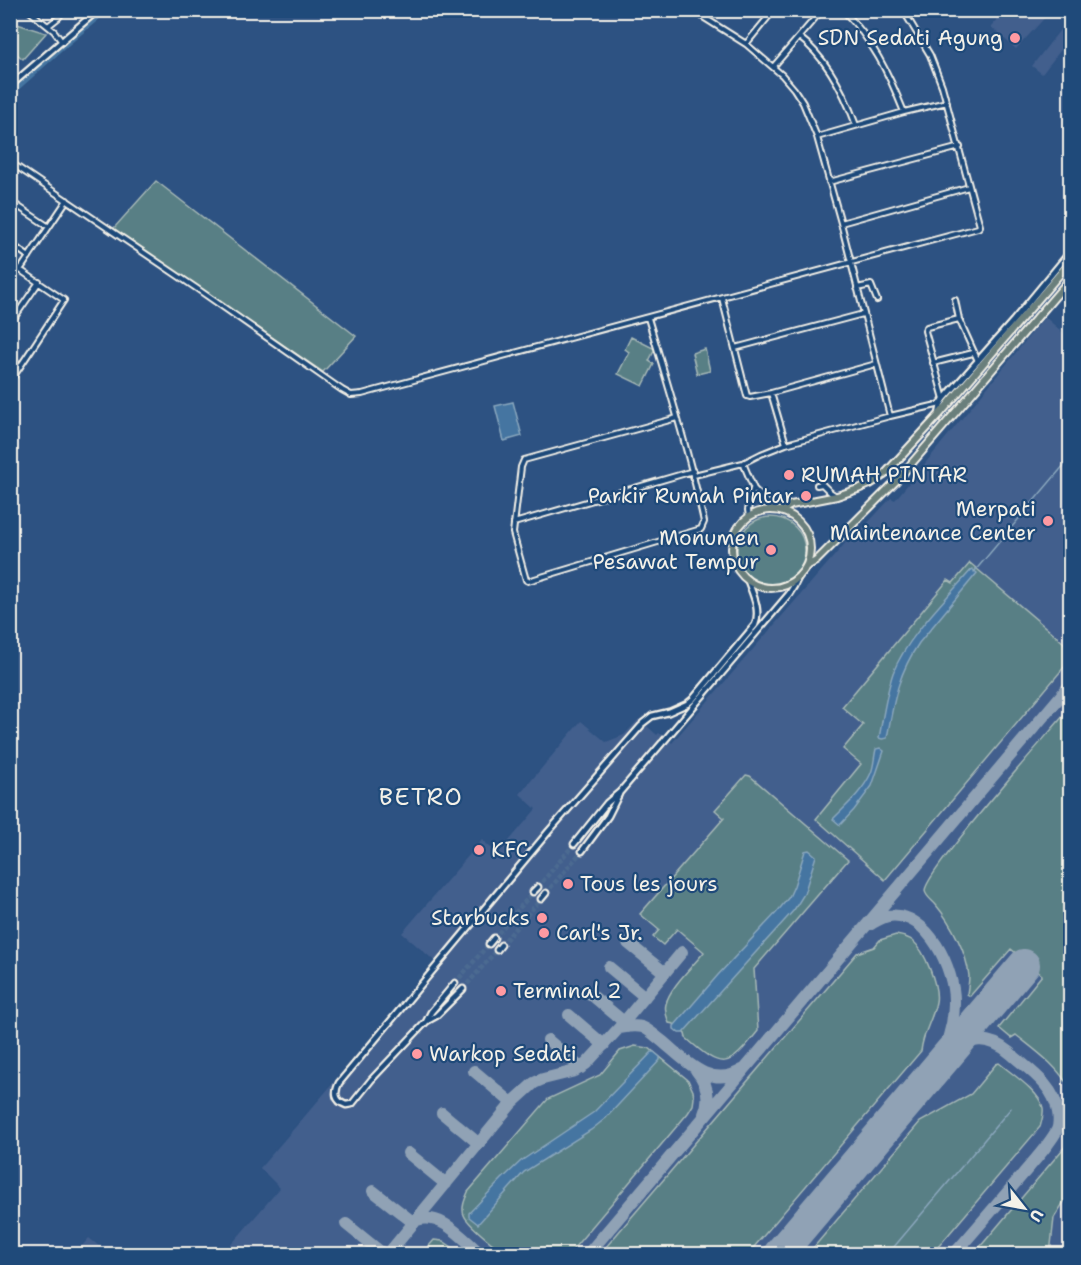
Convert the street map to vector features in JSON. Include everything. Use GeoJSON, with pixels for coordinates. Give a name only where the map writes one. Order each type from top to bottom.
{"type":"FeatureCollection","features":[{"type":"Feature","properties":{"kind":"highway"},"geometry":{"type":"LineString","coordinates":[[777,510],[795,518],[806,532],[810,557],[807,566],[798,578],[790,584],[773,589],[748,581],[737,569],[732,554],[737,531],[749,517],[757,513],[837,496],[878,480],[956,396],[1071,262]]}},
{"type":"Feature","properties":{"kind":"highway"},"geometry":{"type":"LineString","coordinates":[[807,566],[816,561],[889,489],[1071,279]]}},
{"type":"Feature","properties":{"kind":"highway"},"geometry":{"type":"LineString","coordinates":[[956,396],[964,402]]}},
{"type":"Feature","properties":{"kind":"street"},"geometry":{"type":"LineString","coordinates":[[28,10],[35,12],[62,42]]}},
{"type":"Feature","properties":{"kind":"street"},"geometry":{"type":"LineString","coordinates":[[48,26],[64,10]]}},
{"type":"Feature","properties":{"kind":"street"},"geometry":{"type":"LineString","coordinates":[[12,82],[98,10]]}},
{"type":"Feature","properties":{"kind":"street"},"geometry":{"type":"LineString","coordinates":[[692,10],[746,44],[773,67],[794,89],[803,103],[817,137],[853,262],[863,314],[890,416]]}},
{"type":"Feature","properties":{"kind":"street"},"geometry":{"type":"LineString","coordinates":[[746,44],[774,10]]}},
{"type":"Feature","properties":{"kind":"street"},"geometry":{"type":"LineString","coordinates":[[773,67],[822,10]]}},
{"type":"Feature","properties":{"kind":"street"},"geometry":{"type":"LineString","coordinates":[[843,10],[869,41],[886,71],[904,112]]}},
{"type":"Feature","properties":{"kind":"street"},"geometry":{"type":"LineString","coordinates":[[10,162],[342,390],[351,395],[362,394],[978,228],[980,226],[947,102],[930,55],[903,10]]}},
{"type":"Feature","properties":{"kind":"street"},"geometry":{"type":"LineString","coordinates":[[799,37],[826,65],[851,110],[856,125]]}},
{"type":"Feature","properties":{"kind":"street"},"geometry":{"type":"LineString","coordinates":[[817,137],[947,102]]}},
{"type":"Feature","properties":{"kind":"street"},"geometry":{"type":"LineString","coordinates":[[829,182],[960,147]]}},
{"type":"Feature","properties":{"kind":"street"},"geometry":{"type":"LineString","coordinates":[[10,173],[16,166]]}},
{"type":"Feature","properties":{"kind":"street"},"geometry":{"type":"LineString","coordinates":[[841,223],[969,187]]}},
{"type":"Feature","properties":{"kind":"street"},"geometry":{"type":"LineString","coordinates":[[20,270],[67,200]]}},
{"type":"Feature","properties":{"kind":"street"},"geometry":{"type":"LineString","coordinates":[[13,203],[49,227]]}},
{"type":"Feature","properties":{"kind":"street"},"geometry":{"type":"LineString","coordinates":[[10,243],[29,257]]}},
{"type":"Feature","properties":{"kind":"street"},"geometry":{"type":"LineString","coordinates":[[939,415],[940,404],[944,399],[1071,252]]}},
{"type":"Feature","properties":{"kind":"street"},"geometry":{"type":"LineString","coordinates":[[10,271],[12,265],[64,300],[10,382]]}},
{"type":"Feature","properties":{"kind":"street"},"geometry":{"type":"LineString","coordinates":[[10,324],[39,282]]}},
{"type":"Feature","properties":{"kind":"street"},"geometry":{"type":"LineString","coordinates":[[857,288],[871,285],[877,300]]}},
{"type":"Feature","properties":{"kind":"street"},"geometry":{"type":"LineString","coordinates":[[722,298],[747,396],[771,393],[876,364]]}},
{"type":"Feature","properties":{"kind":"street"},"geometry":{"type":"LineString","coordinates":[[955,300],[959,319],[978,361]]}},
{"type":"Feature","properties":{"kind":"street"},"geometry":{"type":"LineString","coordinates":[[735,348],[863,314]]}},
{"type":"Feature","properties":{"kind":"street"},"geometry":{"type":"LineString","coordinates":[[648,318],[693,473],[704,522],[701,529],[528,581],[525,579],[513,534],[522,463],[527,458],[677,418]]}},
{"type":"Feature","properties":{"kind":"street"},"geometry":{"type":"LineString","coordinates":[[944,399],[925,330],[927,327],[959,319]]}},
{"type":"Feature","properties":{"kind":"street"},"geometry":{"type":"LineString","coordinates":[[933,363],[974,353]]}},
{"type":"Feature","properties":{"kind":"street"},"geometry":{"type":"LineString","coordinates":[[771,393],[786,444]]}},
{"type":"Feature","properties":{"kind":"street"},"geometry":{"type":"LineString","coordinates":[[514,523],[693,473],[743,463],[786,444],[940,404]]}},
{"type":"Feature","properties":{"kind":"street"},"geometry":{"type":"LineString","coordinates":[[743,463],[753,489],[777,510]]}},
{"type":"Feature","properties":{"kind":"street"},"geometry":{"type":"LineString","coordinates":[[817,486],[822,484],[837,496]]}},
{"type":"Feature","properties":{"kind":"street"},"geometry":{"type":"LineString","coordinates":[[749,517],[748,510],[753,489]]}},
{"type":"Feature","properties":{"kind":"street"},"geometry":{"type":"LineString","coordinates":[[574,844],[789,594],[798,578]]}},
{"type":"Feature","properties":{"kind":"street"},"geometry":{"type":"LineString","coordinates":[[463,989],[436,1016],[426,1022],[372,1079],[352,1104],[346,1105],[337,1099],[339,1083],[549,831],[642,724],[652,716],[669,712],[693,699],[755,625],[758,610],[748,581]]}},
{"type":"Feature","properties":{"kind":"street"},"geometry":{"type":"LineString","coordinates":[[582,851],[608,816],[620,792]]}},
{"type":"Feature","properties":{"kind":"street"},"geometry":{"type":"LineString","coordinates":[[533,892],[538,887]]}},
{"type":"Feature","properties":{"kind":"street"},"geometry":{"type":"LineString","coordinates":[[541,899],[546,893]]}},
{"type":"Feature","properties":{"kind":"street"},"geometry":{"type":"LineString","coordinates":[[489,944],[494,938]]}},
{"type":"Feature","properties":{"kind":"street"},"geometry":{"type":"LineString","coordinates":[[496,950],[501,945]]}},
{"type":"Feature","properties":{"kind":"street"},"geometry":{"type":"LineString","coordinates":[[426,1022],[431,1012],[455,983]]}},
{"type":"Feature","properties":{"kind":"shaded area","name":"SDN Sedati Agung"},"geometry":{"type":"Polygon","coordinates":[[[1006,10],[1051,11],[1016,49],[991,27],[1006,10]]]}},
{"type":"Feature","properties":{"kind":"shaded area"},"geometry":{"type":"Polygon","coordinates":[[[1070,17],[1070,38],[1042,74],[1032,66],[1070,17]]]}},
{"type":"Feature","properties":{"kind":"shaded area"},"geometry":{"type":"Polygon","coordinates":[[[1045,317],[1070,339],[1069,1254],[223,1254],[280,1188],[260,1168],[437,963],[402,933],[482,840],[498,854],[536,809],[520,794],[581,721],[606,742],[624,735],[639,719],[657,735],[659,733],[672,743],[848,540],[850,542],[891,498],[895,500],[1045,317]]]}},
{"type":"Feature","properties":{"kind":"shaded area"},"geometry":{"type":"Polygon","coordinates":[[[513,402],[522,436],[504,441],[495,406],[513,402]]]}},
{"type":"Feature","properties":{"kind":"shaded area"},"geometry":{"type":"Polygon","coordinates":[[[972,569],[977,573],[919,643],[912,655],[897,689],[887,738],[879,738],[888,689],[899,660],[917,632],[972,569]]]}},
{"type":"Feature","properties":{"kind":"shaded area"},"geometry":{"type":"Polygon","coordinates":[[[880,748],[884,751],[872,786],[840,825],[833,819],[868,780],[876,749],[880,748]]]}},
{"type":"Feature","properties":{"kind":"shaded area"},"geometry":{"type":"Polygon","coordinates":[[[809,850],[816,856],[804,894],[794,910],[683,1033],[679,1033],[674,1026],[789,897],[805,851],[809,850]]]}},
{"type":"Feature","properties":{"kind":"shaded area"},"geometry":{"type":"Polygon","coordinates":[[[652,1052],[660,1057],[660,1060],[606,1118],[524,1172],[478,1224],[469,1217],[469,1213],[521,1161],[594,1112],[652,1052]]]}},
{"type":"Feature","properties":{"kind":"shaded area"},"geometry":{"type":"Polygon","coordinates":[[[89,1238],[109,1254],[75,1254],[89,1238]]]}},
{"type":"Feature","properties":{"kind":"green space"},"geometry":{"type":"Polygon","coordinates":[[[14,23],[46,33],[23,59],[11,49],[11,28],[14,23]]]}},
{"type":"Feature","properties":{"kind":"green space"},"geometry":{"type":"Polygon","coordinates":[[[156,181],[356,336],[323,372],[113,229],[156,181]]]}},
{"type":"Feature","properties":{"kind":"green space"},"geometry":{"type":"Polygon","coordinates":[[[631,337],[655,349],[649,361],[654,364],[643,386],[618,374],[629,352],[625,349],[631,337]]]}},
{"type":"Feature","properties":{"kind":"green space"},"geometry":{"type":"Polygon","coordinates":[[[705,349],[710,371],[697,374],[692,353],[705,349]]]}},
{"type":"Feature","properties":{"kind":"green space"},"geometry":{"type":"Polygon","coordinates":[[[771,517],[784,520],[795,527],[802,538],[805,551],[802,564],[795,575],[784,582],[771,585],[758,582],[747,575],[740,564],[737,551],[740,538],[747,527],[758,520],[771,517]]]}},
{"type":"Feature","properties":{"kind":"green space"},"geometry":{"type":"Polygon","coordinates":[[[970,563],[1064,643],[1069,651],[1066,665],[885,880],[816,819],[861,764],[843,749],[863,725],[842,707],[948,580],[953,583],[970,563]]]}},
{"type":"Feature","properties":{"kind":"green space"},"geometry":{"type":"Polygon","coordinates":[[[1070,708],[1070,1089],[1053,1066],[1039,1053],[1016,1035],[1011,1038],[999,1028],[1042,975],[1011,949],[970,996],[967,994],[969,976],[962,948],[947,920],[925,891],[930,879],[965,831],[1070,708]]]}},
{"type":"Feature","properties":{"kind":"green space"},"geometry":{"type":"Polygon","coordinates":[[[746,775],[848,860],[754,969],[758,1031],[739,1053],[725,1061],[717,1060],[698,1049],[674,1024],[669,1023],[666,1012],[666,1004],[672,991],[704,952],[677,929],[663,945],[653,937],[659,930],[640,914],[724,818],[715,810],[746,775]]]}},
{"type":"Feature","properties":{"kind":"green space"},"geometry":{"type":"Polygon","coordinates":[[[896,935],[913,941],[918,946],[935,988],[936,1002],[921,1051],[748,1254],[600,1254],[857,953],[874,947],[880,940],[896,935]]]}},
{"type":"Feature","properties":{"kind":"green space"},"geometry":{"type":"Polygon","coordinates":[[[635,1046],[649,1048],[688,1080],[694,1098],[688,1113],[569,1254],[505,1254],[476,1230],[464,1215],[463,1209],[468,1192],[548,1099],[600,1075],[620,1051],[635,1046]]]}},
{"type":"Feature","properties":{"kind":"green space"},"geometry":{"type":"Polygon","coordinates":[[[999,1063],[1025,1084],[1041,1102],[1043,1113],[1040,1127],[932,1254],[808,1254],[920,1122],[971,1094],[999,1063]]]}},
{"type":"Feature","properties":{"kind":"green space"},"geometry":{"type":"Polygon","coordinates":[[[1070,1138],[1070,1192],[1054,1218],[1050,1254],[999,1254],[992,1249],[987,1254],[974,1254],[1068,1143],[1070,1138]]]}},
{"type":"Feature","properties":{"kind":"green space"},"geometry":{"type":"Polygon","coordinates":[[[434,1240],[443,1241],[462,1254],[422,1254],[434,1240]]]}},
{"type":"Feature","properties":{"kind":"waterway"},"geometry":{"type":"LineString","coordinates":[[10,92],[104,10]]}},
{"type":"Feature","properties":{"kind":"waterway"},"geometry":{"type":"LineString","coordinates":[[974,572],[1070,458]]}},
{"type":"Feature","properties":{"kind":"waterway"},"geometry":{"type":"LineString","coordinates":[[888,1254],[1011,1108]]}},
{"type":"Feature","properties":{"kind":"taxiway"},"geometry":{"type":"LineString","coordinates":[[588,1254],[1070,685]]}},
{"type":"Feature","properties":{"kind":"taxiway"},"geometry":{"type":"LineString","coordinates":[[871,924],[888,916],[902,917],[915,922],[927,932],[944,959],[953,990],[954,1012],[949,1037],[935,1069]]}},
{"type":"Feature","properties":{"kind":"taxiway"},"geometry":{"type":"LineString","coordinates":[[628,943],[665,973]]}},
{"type":"Feature","properties":{"kind":"taxiway"},"geometry":{"type":"LineString","coordinates":[[388,1254],[512,1103],[534,1083],[575,1071],[586,1064],[682,952]]}},
{"type":"Feature","properties":{"kind":"taxiway"},"geometry":{"type":"LineString","coordinates":[[609,967],[645,997]]}},
{"type":"Feature","properties":{"kind":"taxiway"},"geometry":{"type":"LineString","coordinates":[[588,992],[624,1022]]}},
{"type":"Feature","properties":{"kind":"taxiway"},"geometry":{"type":"LineString","coordinates":[[569,1015],[604,1045]]}},
{"type":"Feature","properties":{"kind":"taxiway"},"geometry":{"type":"LineString","coordinates":[[619,1028],[636,1026],[645,1028],[689,1064],[709,1075],[719,1077],[742,1070]]}},
{"type":"Feature","properties":{"kind":"taxiway"},"geometry":{"type":"LineString","coordinates":[[548,1040],[581,1068]]}},
{"type":"Feature","properties":{"kind":"taxiway"},"geometry":{"type":"LineString","coordinates":[[948,1054],[964,1044],[979,1040],[1002,1047],[1046,1086],[1056,1102],[1059,1119],[1057,1130],[1046,1147],[954,1254]]}},
{"type":"Feature","properties":{"kind":"taxiway"},"geometry":{"type":"LineString","coordinates":[[696,1070],[707,1091],[704,1114]]}},
{"type":"Feature","properties":{"kind":"taxiway"},"geometry":{"type":"LineString","coordinates":[[474,1071],[512,1103]]}},
{"type":"Feature","properties":{"kind":"taxiway"},"geometry":{"type":"LineString","coordinates":[[442,1113],[478,1143]]}},
{"type":"Feature","properties":{"kind":"taxiway"},"geometry":{"type":"LineString","coordinates":[[408,1153],[446,1184]]}},
{"type":"Feature","properties":{"kind":"taxiway"},"geometry":{"type":"LineString","coordinates":[[373,1191],[414,1223]]}},
{"type":"Feature","properties":{"kind":"taxiway"},"geometry":{"type":"LineString","coordinates":[[417,1220],[435,1220],[443,1223],[452,1228],[481,1254]]}},
{"type":"Feature","properties":{"kind":"taxiway"},"geometry":{"type":"LineString","coordinates":[[346,1224],[383,1254]]}},
{"type":"Feature","properties":{"kind":"runway"},"geometry":{"type":"LineString","coordinates":[[779,1254],[1024,965]]}},
{"type":"Feature","properties":{"kind":"tunnel"},"geometry":{"type":"LineString","coordinates":[[538,887],[574,844]]}},
{"type":"Feature","properties":{"kind":"tunnel"},"geometry":{"type":"LineString","coordinates":[[546,893],[582,851]]}},
{"type":"Feature","properties":{"kind":"tunnel"},"geometry":{"type":"LineString","coordinates":[[494,938],[533,892]]}},
{"type":"Feature","properties":{"kind":"tunnel"},"geometry":{"type":"LineString","coordinates":[[501,945],[541,899]]}},
{"type":"Feature","properties":{"kind":"tunnel"},"geometry":{"type":"LineString","coordinates":[[455,983],[489,944]]}},
{"type":"Feature","properties":{"kind":"tunnel"},"geometry":{"type":"LineString","coordinates":[[463,989],[497,950]]}},
{"type":"Feature","properties":{"kind":"place","name":"SDN Sedati Agung"},"geometry":{"type":"Point","coordinates":[1015,38]}},
{"type":"Feature","properties":{"kind":"place","name":"RUMAH PINTAR"},"geometry":{"type":"Point","coordinates":[789,475]}},
{"type":"Feature","properties":{"kind":"place","name":"Parkir Rumah Pintar"},"geometry":{"type":"Point","coordinates":[806,496]}},
{"type":"Feature","properties":{"kind":"place","name":"Merpati Maintenance Center"},"geometry":{"type":"Point","coordinates":[1048,521]}},
{"type":"Feature","properties":{"kind":"place","name":"Monumen Pesawat Tempur"},"geometry":{"type":"Point","coordinates":[771,550]}},
{"type":"Feature","properties":{"kind":"place","name":"KFC"},"geometry":{"type":"Point","coordinates":[479,850]}},
{"type":"Feature","properties":{"kind":"place","name":"Tous les jours"},"geometry":{"type":"Point","coordinates":[568,884]}},
{"type":"Feature","properties":{"kind":"place","name":"Starbucks"},"geometry":{"type":"Point","coordinates":[542,918]}},
{"type":"Feature","properties":{"kind":"place","name":"Carl's Jr."},"geometry":{"type":"Point","coordinates":[544,933]}},
{"type":"Feature","properties":{"kind":"place","name":"Terminal 2"},"geometry":{"type":"Point","coordinates":[501,991]}},
{"type":"Feature","properties":{"kind":"place","name":"Warkop Sedati"},"geometry":{"type":"Point","coordinates":[417,1054]}},
{"type":"Feature","properties":{"kind":"district","name":"BETRO"},"geometry":{"type":"Point","coordinates":[421,797]}}]}
